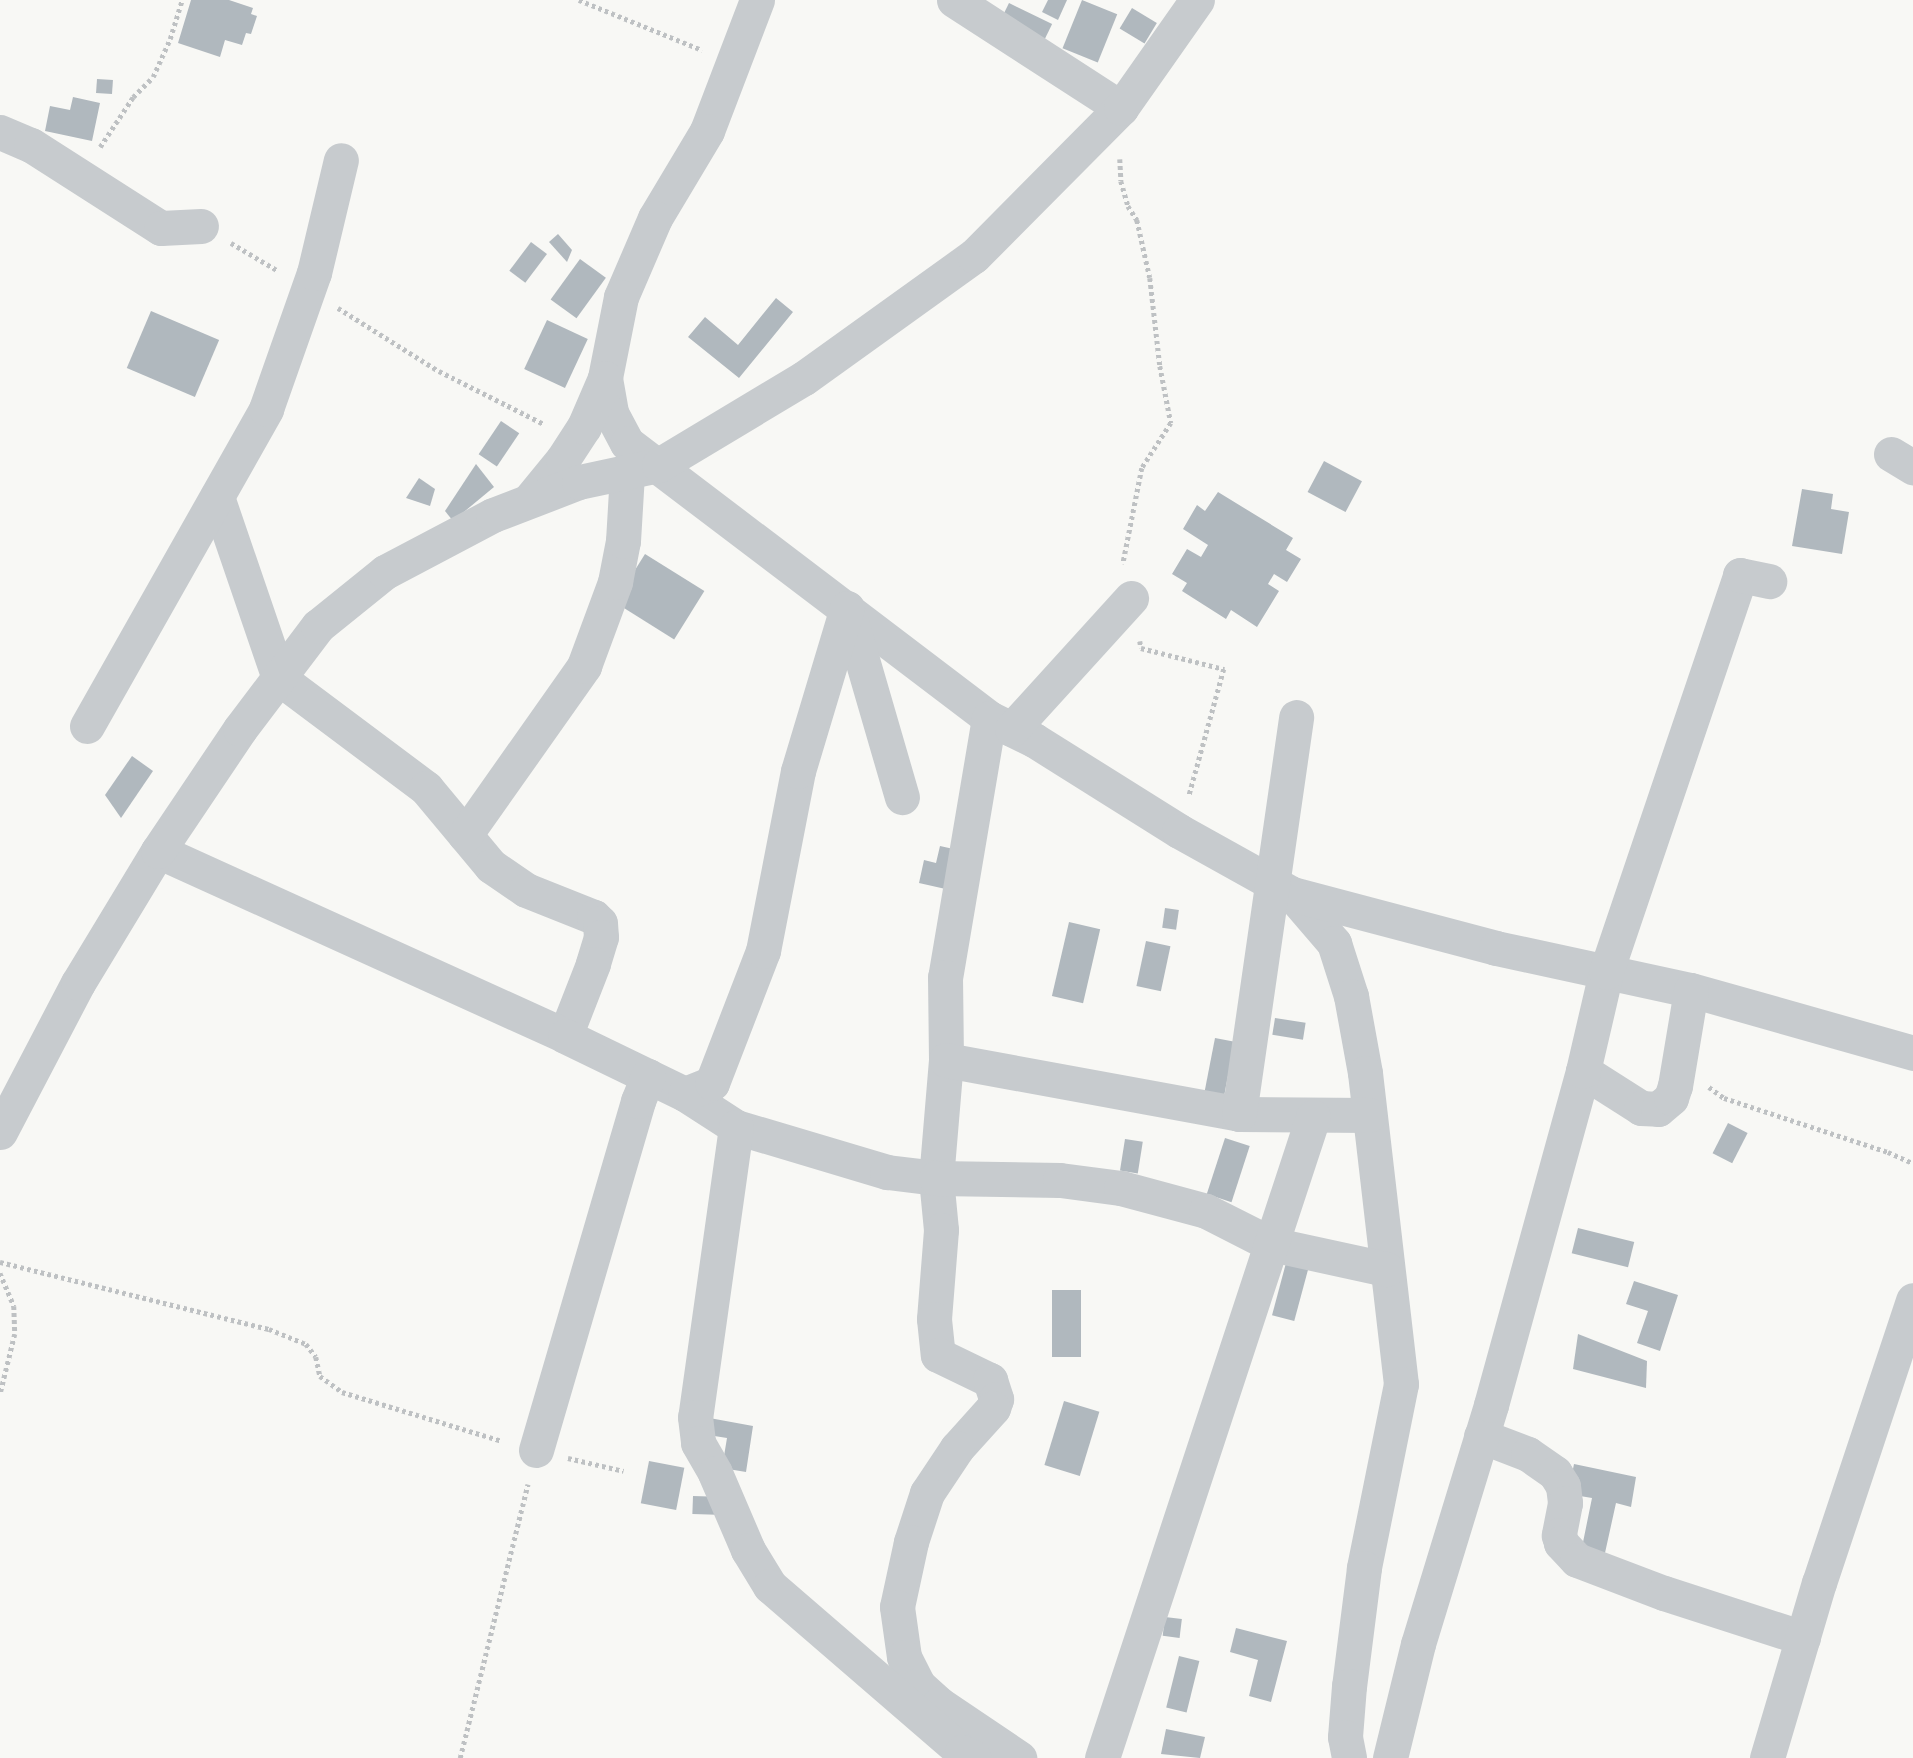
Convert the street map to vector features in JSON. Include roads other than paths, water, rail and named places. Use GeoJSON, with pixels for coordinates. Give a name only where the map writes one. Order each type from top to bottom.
{"type":"FeatureCollection","features":[{"type":"Feature","properties":{"kind":"street"},"geometry":{"type":"LineString","coordinates":[[531,498],[563,459],[584,427],[605,378],[621,297],[655,218],[707,131],[757,0]]}},
{"type":"Feature","properties":{"kind":"street"},"geometry":{"type":"LineString","coordinates":[[954,0],[1121,108]]}},
{"type":"Feature","properties":{"kind":"street"},"geometry":{"type":"LineString","coordinates":[[0,1132],[78,983],[159,851],[240,729],[318,626],[385,572],[531,498],[579,482],[643,470],[804,378],[974,256],[1121,108],[1197,0]]}},
{"type":"Feature","properties":{"kind":"street"},"geometry":{"type":"LineString","coordinates":[[0,132],[31,145],[161,228],[201,226]]}},
{"type":"Feature","properties":{"kind":"street"},"geometry":{"type":"LineString","coordinates":[[87,726],[266,409],[314,273],[341,160]]}},
{"type":"Feature","properties":{"kind":"street"},"geometry":{"type":"LineString","coordinates":[[605,378],[611,412],[643,470],[847,608],[1001,724],[1179,831],[1283,888],[1496,948],[1690,990],[1913,1053]]}},
{"type":"Feature","properties":{"kind":"street"},"geometry":{"type":"LineString","coordinates":[[465,835],[584,666],[615,582],[623,541],[643,470]]}},
{"type":"Feature","properties":{"kind":"street"},"geometry":{"type":"LineString","coordinates":[[217,497],[279,678],[426,788],[491,866],[526,890],[594,917],[600,923],[601,937],[593,964],[565,1036]]}},
{"type":"Feature","properties":{"kind":"street"},"geometry":{"type":"LineString","coordinates":[[1390,1758],[1418,1644],[1481,1436],[1583,1071],[1606,972],[1740,575],[1769,581]]}},
{"type":"Feature","properties":{"kind":"street"},"geometry":{"type":"LineString","coordinates":[[1019,1758],[939,1704],[918,1685],[904,1657],[898,1630],[900,1594],[911,1542],[927,1493],[957,1447],[993,1408],[996,1399],[990,1380],[938,1355],[934,1341],[941,1230],[936,1178],[946,1060],[945,977],[1001,724],[1130,598]]}},
{"type":"Feature","properties":{"kind":"street"},"geometry":{"type":"LineString","coordinates":[[847,608],[902,797]]}},
{"type":"Feature","properties":{"kind":"street"},"geometry":{"type":"LineString","coordinates":[[685,1094],[712,1083],[763,951],[798,771],[847,608]]}},
{"type":"Feature","properties":{"kind":"street"},"geometry":{"type":"LineString","coordinates":[[1239,1114],[1283,888],[1296,717]]}},
{"type":"Feature","properties":{"kind":"street"},"geometry":{"type":"LineString","coordinates":[[159,851],[565,1036],[685,1094],[736,1127],[887,1172],[936,1178],[1060,1180],[1121,1188],[1206,1211],[1271,1244],[1387,1269]]}},
{"type":"Feature","properties":{"kind":"street"},"geometry":{"type":"LineString","coordinates":[[1283,888],[1334,943],[1351,996],[1369,1115],[1401,1384],[1364,1568],[1349,1686],[1345,1737],[1349,1758]]}},
{"type":"Feature","properties":{"kind":"street"},"geometry":{"type":"LineString","coordinates":[[1583,1071],[1641,1108],[1658,1109],[1671,1098],[1675,1086],[1690,990]]}},
{"type":"Feature","properties":{"kind":"street"},"geometry":{"type":"LineString","coordinates":[[946,1060],[1239,1114],[1369,1115]]}},
{"type":"Feature","properties":{"kind":"street"},"geometry":{"type":"LineString","coordinates":[[536,1450],[638,1101],[648,1076]]}},
{"type":"Feature","properties":{"kind":"street"},"geometry":{"type":"LineString","coordinates":[[1102,1758],[1313,1116]]}},
{"type":"Feature","properties":{"kind":"street"},"geometry":{"type":"LineString","coordinates":[[736,1127],[695,1417],[698,1443],[715,1473],[748,1550],[770,1586],[962,1752],[974,1758]]}},
{"type":"Feature","properties":{"kind":"street"},"geometry":{"type":"LineString","coordinates":[[1767,1758],[1856,1468],[1913,1300]]}},
{"type":"Feature","properties":{"kind":"street"},"geometry":{"type":"LineString","coordinates":[[1481,1436],[1528,1454],[1555,1473],[1563,1486],[1564,1503],[1559,1535],[1561,1543],[1577,1560],[1664,1593],[1803,1638]]}}]}
